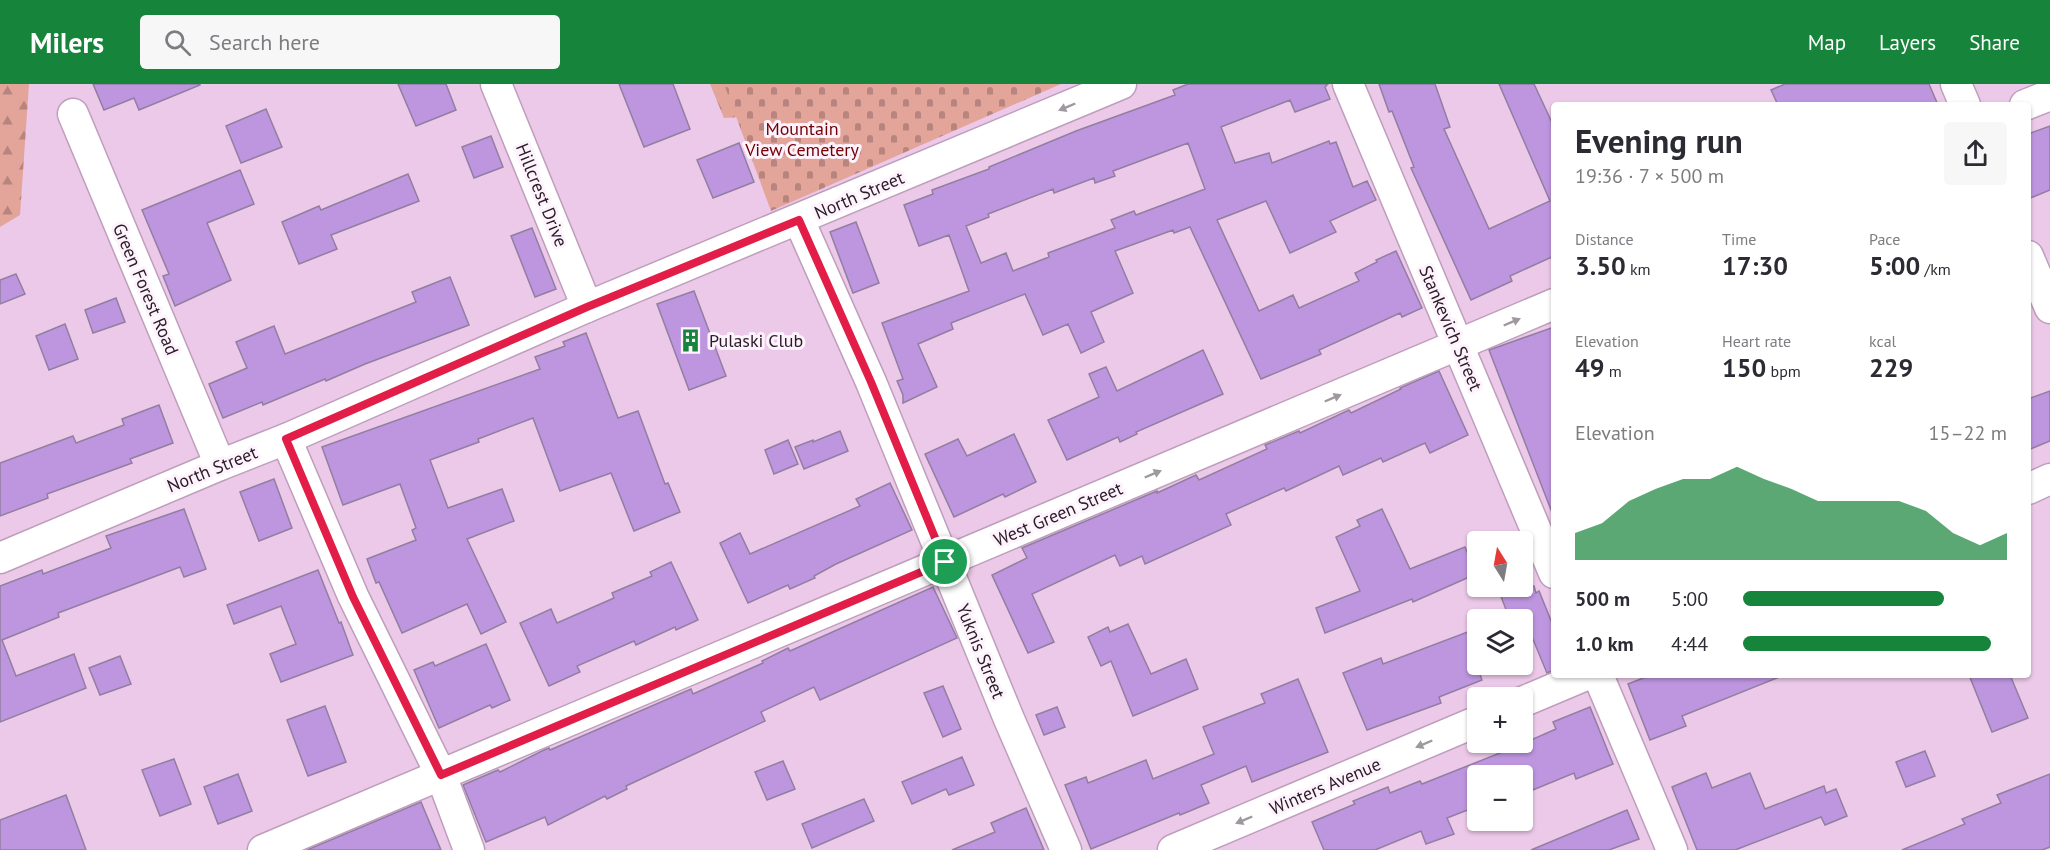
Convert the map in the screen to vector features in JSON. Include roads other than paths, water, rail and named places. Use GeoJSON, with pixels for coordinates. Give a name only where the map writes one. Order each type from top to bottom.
{"type":"FeatureCollection","features":[{"type":"Feature","properties":{"kind":"street","name":"Hillcrest Drive"},"geometry":{"type":"LineString","coordinates":[[496,84],[587,307]]}},
{"type":"Feature","properties":{"kind":"street","name":"North Street"},"geometry":{"type":"LineString","coordinates":[[0,558],[286,439],[587,307],[1121,84]]}},
{"type":"Feature","properties":{"kind":"street","name":"Stankevich Street"},"geometry":{"type":"LineString","coordinates":[[1348,84],[1551,566]]}},
{"type":"Feature","properties":{"kind":"street"},"geometry":{"type":"LineString","coordinates":[[1956,84],[1964,102]]}},
{"type":"Feature","properties":{"kind":"street"},"geometry":{"type":"LineString","coordinates":[[2031,102],[2050,94]]}},
{"type":"Feature","properties":{"kind":"street","name":"Green Forest Road"},"geometry":{"type":"LineString","coordinates":[[72,114],[220,465]]}},
{"type":"Feature","properties":{"kind":"street","name":"Yuknis Street"},"geometry":{"type":"LineString","coordinates":[[799,220],[871,382],[1066,850]]}},
{"type":"Feature","properties":{"kind":"street"},"geometry":{"type":"LineString","coordinates":[[2031,262],[2050,308]]}},
{"type":"Feature","properties":{"kind":"street","name":"West Green Street"},"geometry":{"type":"LineString","coordinates":[[262,850],[1551,305]]}},
{"type":"Feature","properties":{"kind":"street"},"geometry":{"type":"LineString","coordinates":[[286,439],[353,597],[441,775],[469,850]]}},
{"type":"Feature","properties":{"kind":"street"},"geometry":{"type":"LineString","coordinates":[[2031,488],[2050,480]]}},
{"type":"Feature","properties":{"kind":"street"},"geometry":{"type":"LineString","coordinates":[[1533,697],[1579,678]]}},
{"type":"Feature","properties":{"kind":"street"},"geometry":{"type":"LineString","coordinates":[[1599,678],[1672,850]]}},
{"type":"Feature","properties":{"kind":"street","name":"Winters Avenue"},"geometry":{"type":"LineString","coordinates":[[1173,850],[1467,726]]}},
{"type":"Feature","properties":{"kind":"place","name":"Pulaski Club"},"geometry":{"type":"Point","coordinates":[691,340]}},
{"type":"Feature","properties":{"kind":"park label","name":"Mountain View Cemetery"},"geometry":{"type":"Point","coordinates":[802,138]}}]}
